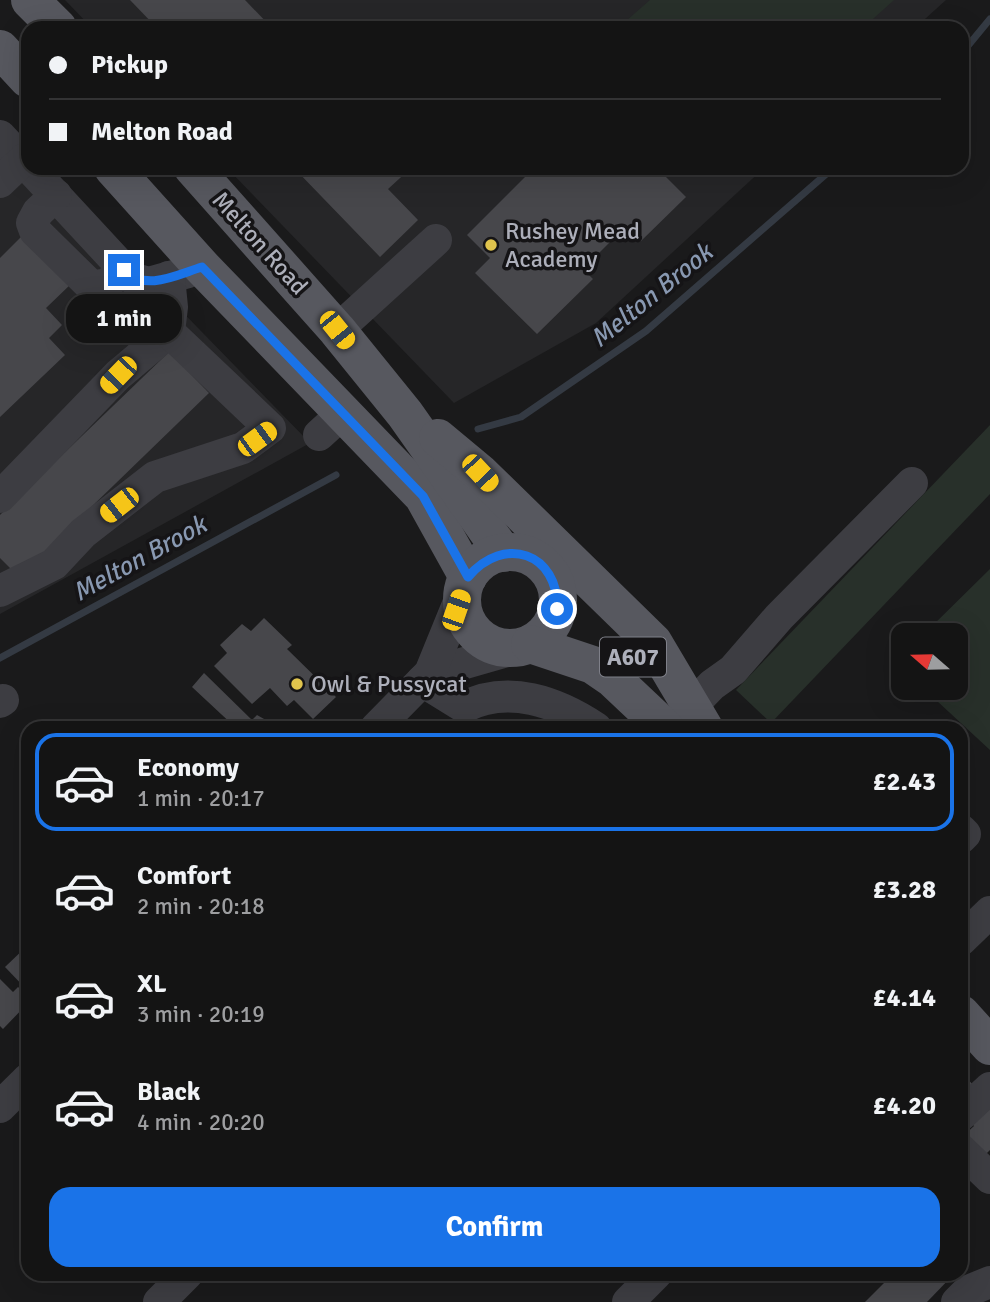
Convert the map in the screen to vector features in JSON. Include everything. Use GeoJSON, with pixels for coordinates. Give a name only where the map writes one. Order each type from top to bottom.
{"type":"FeatureCollection","features":[{"type":"Feature","properties":{"kind":"main road"},"geometry":{"type":"LineString","coordinates":[[30,0],[51,21]]}},
{"type":"Feature","properties":{"kind":"main road"},"geometry":{"type":"LineString","coordinates":[[0,49],[21,72]]}},
{"type":"Feature","properties":{"kind":"main road","name":"A607"},"geometry":{"type":"LineString","coordinates":[[118,175],[186,272],[331,424],[423,496],[465,584],[463,609],[468,624],[479,637],[490,644],[524,646],[593,665],[690,720]]}},
{"type":"Feature","properties":{"kind":"main road","name":"Melton Road"},"geometry":{"type":"LineString","coordinates":[[199,175],[337,330],[405,414],[503,553]]}},
{"type":"Feature","properties":{"kind":"main road"},"geometry":{"type":"LineString","coordinates":[[405,414],[480,473],[653,642],[690,720]]}},
{"type":"Feature","properties":{"kind":"main road"},"geometry":{"type":"LineString","coordinates":[[465,584],[486,559],[503,553]]}},
{"type":"Feature","properties":{"kind":"main road","name":"A607"},"geometry":{"type":"LineString","coordinates":[[503,553],[518,553],[533,558],[544,567],[558,594],[592,617],[690,720]]}},
{"type":"Feature","properties":{"kind":"main road"},"geometry":{"type":"LineString","coordinates":[[524,646],[551,625],[557,609],[558,594]]}},
{"type":"Feature","properties":{"kind":"main road"},"geometry":{"type":"LineString","coordinates":[[968,1022],[990,1046]]}},
{"type":"Feature","properties":{"kind":"street"},"geometry":{"type":"LineString","coordinates":[[0,136],[21,159]]}},
{"type":"Feature","properties":{"kind":"street"},"geometry":{"type":"LineString","coordinates":[[0,182],[21,169]]}},
{"type":"Feature","properties":{"kind":"street"},"geometry":{"type":"LineString","coordinates":[[37,175],[132,278],[149,283],[186,272]]}},
{"type":"Feature","properties":{"kind":"street"},"geometry":{"type":"LineString","coordinates":[[337,330],[436,240]]}},
{"type":"Feature","properties":{"kind":"street"},"geometry":{"type":"LineString","coordinates":[[0,497],[118,375],[169,332],[172,307],[186,272]]}},
{"type":"Feature","properties":{"kind":"street"},"geometry":{"type":"LineString","coordinates":[[0,591],[54,564],[83,533],[155,477],[243,449],[271,428],[169,332]]}},
{"type":"Feature","properties":{"kind":"street"},"geometry":{"type":"LineString","coordinates":[[690,720],[779,617],[912,482]]}},
{"type":"Feature","properties":{"kind":"street"},"geometry":{"type":"LineString","coordinates":[[383,721],[426,677],[465,584]]}},
{"type":"Feature","properties":{"kind":"street"},"geometry":{"type":"LineString","coordinates":[[426,677],[524,646]]}},
{"type":"Feature","properties":{"kind":"street"},"geometry":{"type":"LineString","coordinates":[[426,677],[464,708],[479,699],[512,697],[548,701],[584,721]]}},
{"type":"Feature","properties":{"kind":"street"},"geometry":{"type":"LineString","coordinates":[[968,933],[990,912]]}},
{"type":"Feature","properties":{"kind":"street"},"geometry":{"type":"LineString","coordinates":[[0,1107],[21,1086]]}},
{"type":"Feature","properties":{"kind":"street"},"geometry":{"type":"LineString","coordinates":[[968,1108],[990,1088]]}},
{"type":"Feature","properties":{"kind":"street"},"geometry":{"type":"LineString","coordinates":[[968,1157],[990,1178]]}},
{"type":"Feature","properties":{"kind":"street"},"geometry":{"type":"LineString","coordinates":[[159,1302],[180,1281]]}},
{"type":"Feature","properties":{"kind":"street"},"geometry":{"type":"LineString","coordinates":[[628,1302],[649,1281]]}},
{"type":"Feature","properties":{"kind":"street"},"geometry":{"type":"LineString","coordinates":[[957,1302],[968,1291],[990,1282]]}},
{"type":"Feature","properties":{"kind":"shaded area"},"geometry":{"type":"Polygon","coordinates":[[[65,0],[946,0],[923,21],[85,21],[65,0]]]}},
{"type":"Feature","properties":{"kind":"shaded area"},"geometry":{"type":"Polygon","coordinates":[[[650,0],[894,0],[871,21],[626,21],[650,0]]]}},
{"type":"Feature","properties":{"kind":"shaded area"},"geometry":{"type":"Polygon","coordinates":[[[0,152],[21,170],[21,175],[27,175],[162,291],[310,443],[0,614],[0,152]]]}},
{"type":"Feature","properties":{"kind":"shaded area","name":"Rushey Mead Academy"},"geometry":{"type":"Polygon","coordinates":[[[234,175],[756,175],[596,323],[454,403],[234,175]]]}},
{"type":"Feature","properties":{"kind":"shaded area"},"geometry":{"type":"Polygon","coordinates":[[[990,425],[990,494],[773,721],[769,721],[736,690],[990,425]]]}},
{"type":"Feature","properties":{"kind":"shaded area"},"geometry":{"type":"Polygon","coordinates":[[[990,569],[990,750],[968,730],[968,721],[959,721],[936,700],[968,700],[968,623],[935,623],[990,569]]]}},
{"type":"Feature","properties":{"kind":"building"},"geometry":{"type":"Polygon","coordinates":[[[130,0],[245,0],[265,21],[150,21],[130,0]]]}},
{"type":"Feature","properties":{"kind":"building"},"geometry":{"type":"Polygon","coordinates":[[[301,175],[403,175],[388,189],[418,220],[380,257],[301,175]]]}},
{"type":"Feature","properties":{"kind":"building"},"geometry":{"type":"Polygon","coordinates":[[[527,175],[664,175],[686,197],[641,241],[626,226],[583,269],[593,279],[537,334],[475,273],[490,258],[467,235],[527,175]]]}},
{"type":"Feature","properties":{"kind":"building"},"geometry":{"type":"Polygon","coordinates":[[[25,233],[72,283],[46,308],[62,325],[49,338],[65,355],[0,417],[0,258],[25,233]]]}},
{"type":"Feature","properties":{"kind":"building"},"geometry":{"type":"Polygon","coordinates":[[[169,352],[209,393],[19,577],[0,558],[0,515],[169,352]]]}},
{"type":"Feature","properties":{"kind":"building"},"geometry":{"type":"Polygon","coordinates":[[[264,618],[292,645],[287,649],[336,697],[313,719],[294,700],[287,706],[270,688],[252,704],[214,666],[227,653],[220,645],[242,624],[251,631],[264,618]]]}},
{"type":"Feature","properties":{"kind":"building"},"geometry":{"type":"Polygon","coordinates":[[[204,673],[252,720],[257,715],[268,721],[228,721],[192,687],[204,673]]]}},
{"type":"Feature","properties":{"kind":"building"},"geometry":{"type":"Polygon","coordinates":[[[21,952],[21,984],[5,967],[21,952]]]}},
{"type":"Feature","properties":{"kind":"building"},"geometry":{"type":"Polygon","coordinates":[[[0,979],[13,992],[18,987],[21,990],[21,1010],[3,1029],[0,1026],[0,979]]]}},
{"type":"Feature","properties":{"kind":"building"},"geometry":{"type":"Polygon","coordinates":[[[968,1079],[990,1103],[990,1150],[968,1172],[968,1132],[974,1126],[968,1120],[968,1079]]]}},
{"type":"Feature","properties":{"kind":"building"},"geometry":{"type":"Polygon","coordinates":[[[886,1281],[947,1281],[927,1302],[865,1302],[886,1281]]]}},
{"type":"Feature","properties":{"kind":"waterway","name":"Melton Brook"},"geometry":{"type":"LineString","coordinates":[[969,44],[990,19]]}},
{"type":"Feature","properties":{"kind":"waterway","name":"Melton Brook"},"geometry":{"type":"LineString","coordinates":[[478,429],[521,417],[646,331],[825,175]]}},
{"type":"Feature","properties":{"kind":"waterway","name":"Melton Brook"},"geometry":{"type":"LineString","coordinates":[[0,658],[336,475]]}},
{"type":"Feature","properties":{"kind":"place","name":"Rushey Mead Academy"},"geometry":{"type":"Point","coordinates":[491,245]}},
{"type":"Feature","properties":{"kind":"place","name":"Owl & Pussycat"},"geometry":{"type":"Point","coordinates":[297,684]}},
{"type":"Feature","properties":{"kind":"route"},"geometry":{"type":"LineString","coordinates":[[124,270],[132,278],[149,283],[202,267],[423,496],[468,577],[477,565],[503,553],[518,553],[533,558],[553,579],[558,594],[557,609]]}}]}
